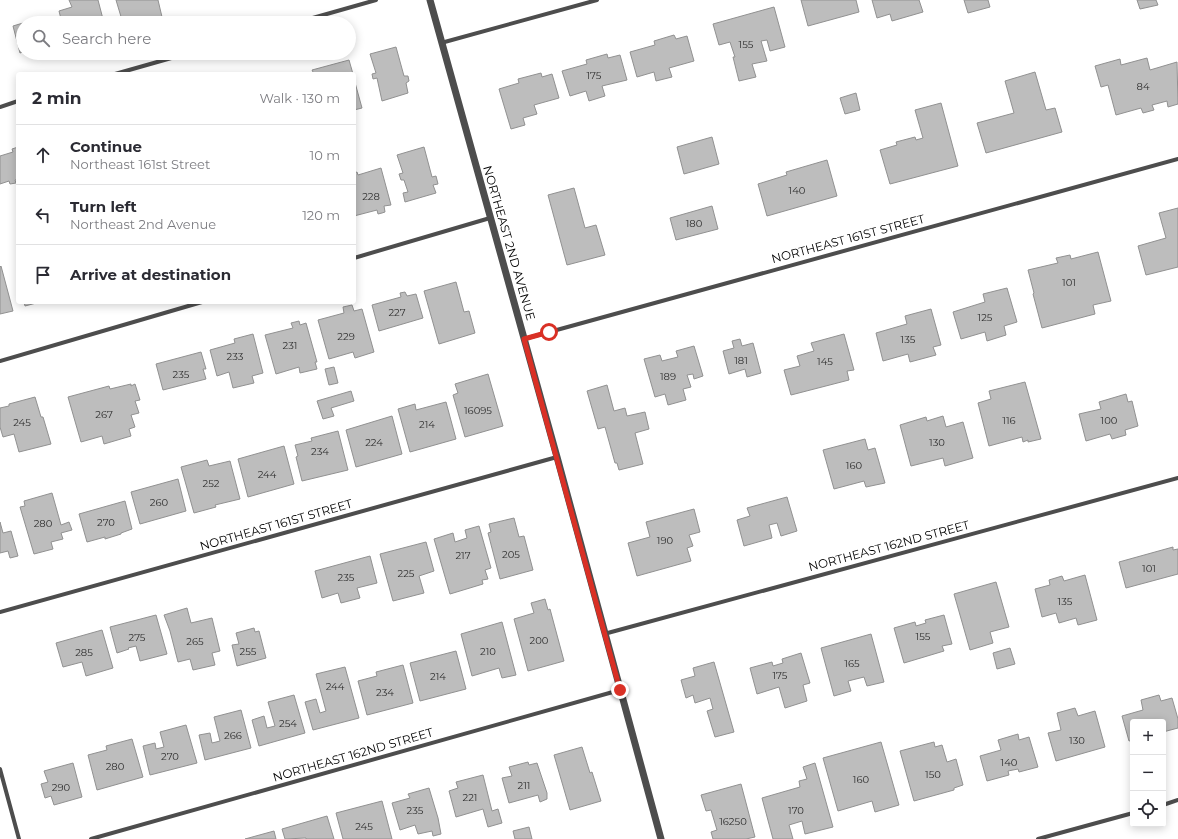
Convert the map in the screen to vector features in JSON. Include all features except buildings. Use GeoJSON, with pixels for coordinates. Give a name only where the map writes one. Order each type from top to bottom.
{"type":"FeatureCollection","features":[{"type":"Feature","properties":{"kind":"street"},"geometry":{"type":"LineString","coordinates":[[320,16],[376,0]]}},
{"type":"Feature","properties":{"kind":"street","name":"NORTHEAST 2ND AVENUE"},"geometry":{"type":"LineString","coordinates":[[430,0],[661,839]]}},
{"type":"Feature","properties":{"kind":"street"},"geometry":{"type":"LineString","coordinates":[[441,43],[597,0]]}},
{"type":"Feature","properties":{"kind":"street"},"geometry":{"type":"LineString","coordinates":[[122,72],[164,60]]}},
{"type":"Feature","properties":{"kind":"street"},"geometry":{"type":"LineString","coordinates":[[0,106],[16,102]]}},
{"type":"Feature","properties":{"kind":"street","name":"NORTHEAST 161ST STREET"},"geometry":{"type":"LineString","coordinates":[[524,339],[1178,159]]}},
{"type":"Feature","properties":{"kind":"street"},"geometry":{"type":"LineString","coordinates":[[356,257],[490,218]]}},
{"type":"Feature","properties":{"kind":"street"},"geometry":{"type":"LineString","coordinates":[[0,361],[195,304]]}},
{"type":"Feature","properties":{"kind":"street","name":"NORTHEAST 161ST STREET"},"geometry":{"type":"LineString","coordinates":[[0,612],[557,457]]}},
{"type":"Feature","properties":{"kind":"street","name":"NORTHEAST 162ND STREET"},"geometry":{"type":"LineString","coordinates":[[604,634],[1178,478]]}},
{"type":"Feature","properties":{"kind":"street","name":"NORTHEAST 162ND STREET"},"geometry":{"type":"LineString","coordinates":[[91,839],[620,690]]}},
{"type":"Feature","properties":{"kind":"street"},"geometry":{"type":"LineString","coordinates":[[0,769],[19,839]]}},
{"type":"Feature","properties":{"kind":"street"},"geometry":{"type":"LineString","coordinates":[[1166,804],[1178,800]]}},
{"type":"Feature","properties":{"kind":"street"},"geometry":{"type":"LineString","coordinates":[[1038,839],[1130,814]]}},
{"type":"Feature","properties":{"kind":"route"},"geometry":{"type":"LineString","coordinates":[[549,332],[524,339],[620,690]]}}]}
